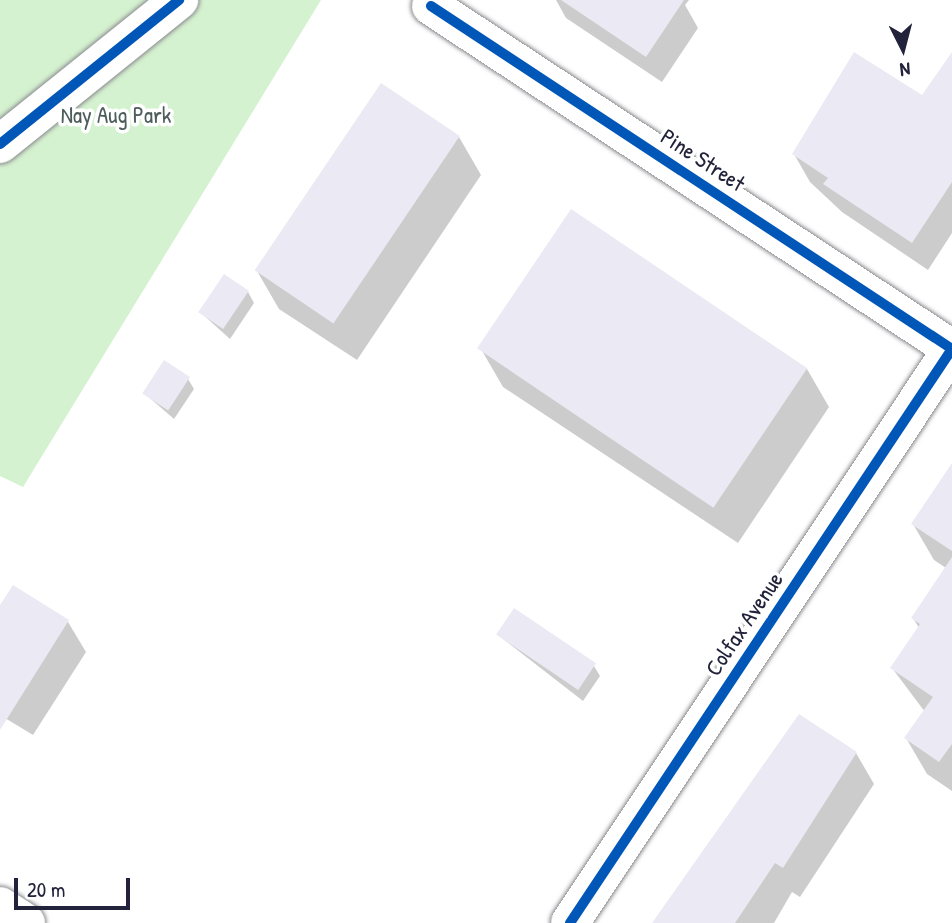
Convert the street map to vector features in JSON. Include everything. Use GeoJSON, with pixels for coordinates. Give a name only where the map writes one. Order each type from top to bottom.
{"type":"FeatureCollection","features":[{"type":"Feature","properties":{"kind":"street"},"geometry":{"type":"LineString","coordinates":[[0,144],[179,0]]}},
{"type":"Feature","properties":{"kind":"street","name":"Pine Street"},"geometry":{"type":"LineString","coordinates":[[431,6],[952,349]]}},
{"type":"Feature","properties":{"kind":"street","name":"Colfax Avenue"},"geometry":{"type":"LineString","coordinates":[[570,923],[952,349]]}},
{"type":"Feature","properties":{"kind":"street"},"geometry":{"type":"LineString","coordinates":[[0,906],[26,923]]}},
{"type":"Feature","properties":{"kind":"green space","name":"Nay Aug Park"},"geometry":{"type":"Polygon","coordinates":[[[0,0],[321,0],[23,487],[0,476],[0,0]]]}},
{"type":"Feature","properties":{"kind":"building"},"geometry":{"type":"Polygon","coordinates":[[[561,0],[684,0],[646,57],[561,0]]]}},
{"type":"Feature","properties":{"kind":"building"},"geometry":{"type":"Polygon","coordinates":[[[854,52],[922,95],[952,52],[952,182],[912,243],[823,184],[828,178],[792,154],[854,52]]]}},
{"type":"Feature","properties":{"kind":"building"},"geometry":{"type":"Polygon","coordinates":[[[381,83],[460,136],[333,323],[255,270],[381,83]]]}},
{"type":"Feature","properties":{"kind":"building"},"geometry":{"type":"Polygon","coordinates":[[[571,209],[807,368],[713,508],[477,348],[571,209]]]}},
{"type":"Feature","properties":{"kind":"building"},"geometry":{"type":"Polygon","coordinates":[[[224,274],[249,291],[223,329],[198,312],[224,274]]]}},
{"type":"Feature","properties":{"kind":"building"},"geometry":{"type":"Polygon","coordinates":[[[164,360],[190,377],[168,410],[142,394],[164,360]]]}},
{"type":"Feature","properties":{"kind":"building"},"geometry":{"type":"Polygon","coordinates":[[[952,463],[952,551],[911,524],[952,463]]]}},
{"type":"Feature","properties":{"kind":"building"},"geometry":{"type":"Polygon","coordinates":[[[952,557],[952,744],[939,762],[904,738],[933,697],[890,668],[920,624],[911,618],[952,557]]]}},
{"type":"Feature","properties":{"kind":"building"},"geometry":{"type":"Polygon","coordinates":[[[13,585],[69,620],[0,730],[0,605],[13,585]]]}},
{"type":"Feature","properties":{"kind":"building"},"geometry":{"type":"Polygon","coordinates":[[[514,608],[596,663],[578,690],[496,635],[514,608]]]}},
{"type":"Feature","properties":{"kind":"building"},"geometry":{"type":"Polygon","coordinates":[[[799,714],[857,752],[783,868],[775,863],[735,923],[652,923],[799,714]]]}},
{"type":"Feature","properties":{"kind":"cycle path"},"geometry":{"type":"LineString","coordinates":[[0,144],[179,0]]}},
{"type":"Feature","properties":{"kind":"cycle path"},"geometry":{"type":"LineString","coordinates":[[431,6],[952,349]]}},
{"type":"Feature","properties":{"kind":"cycle path"},"geometry":{"type":"LineString","coordinates":[[570,923],[952,349]]}}]}
